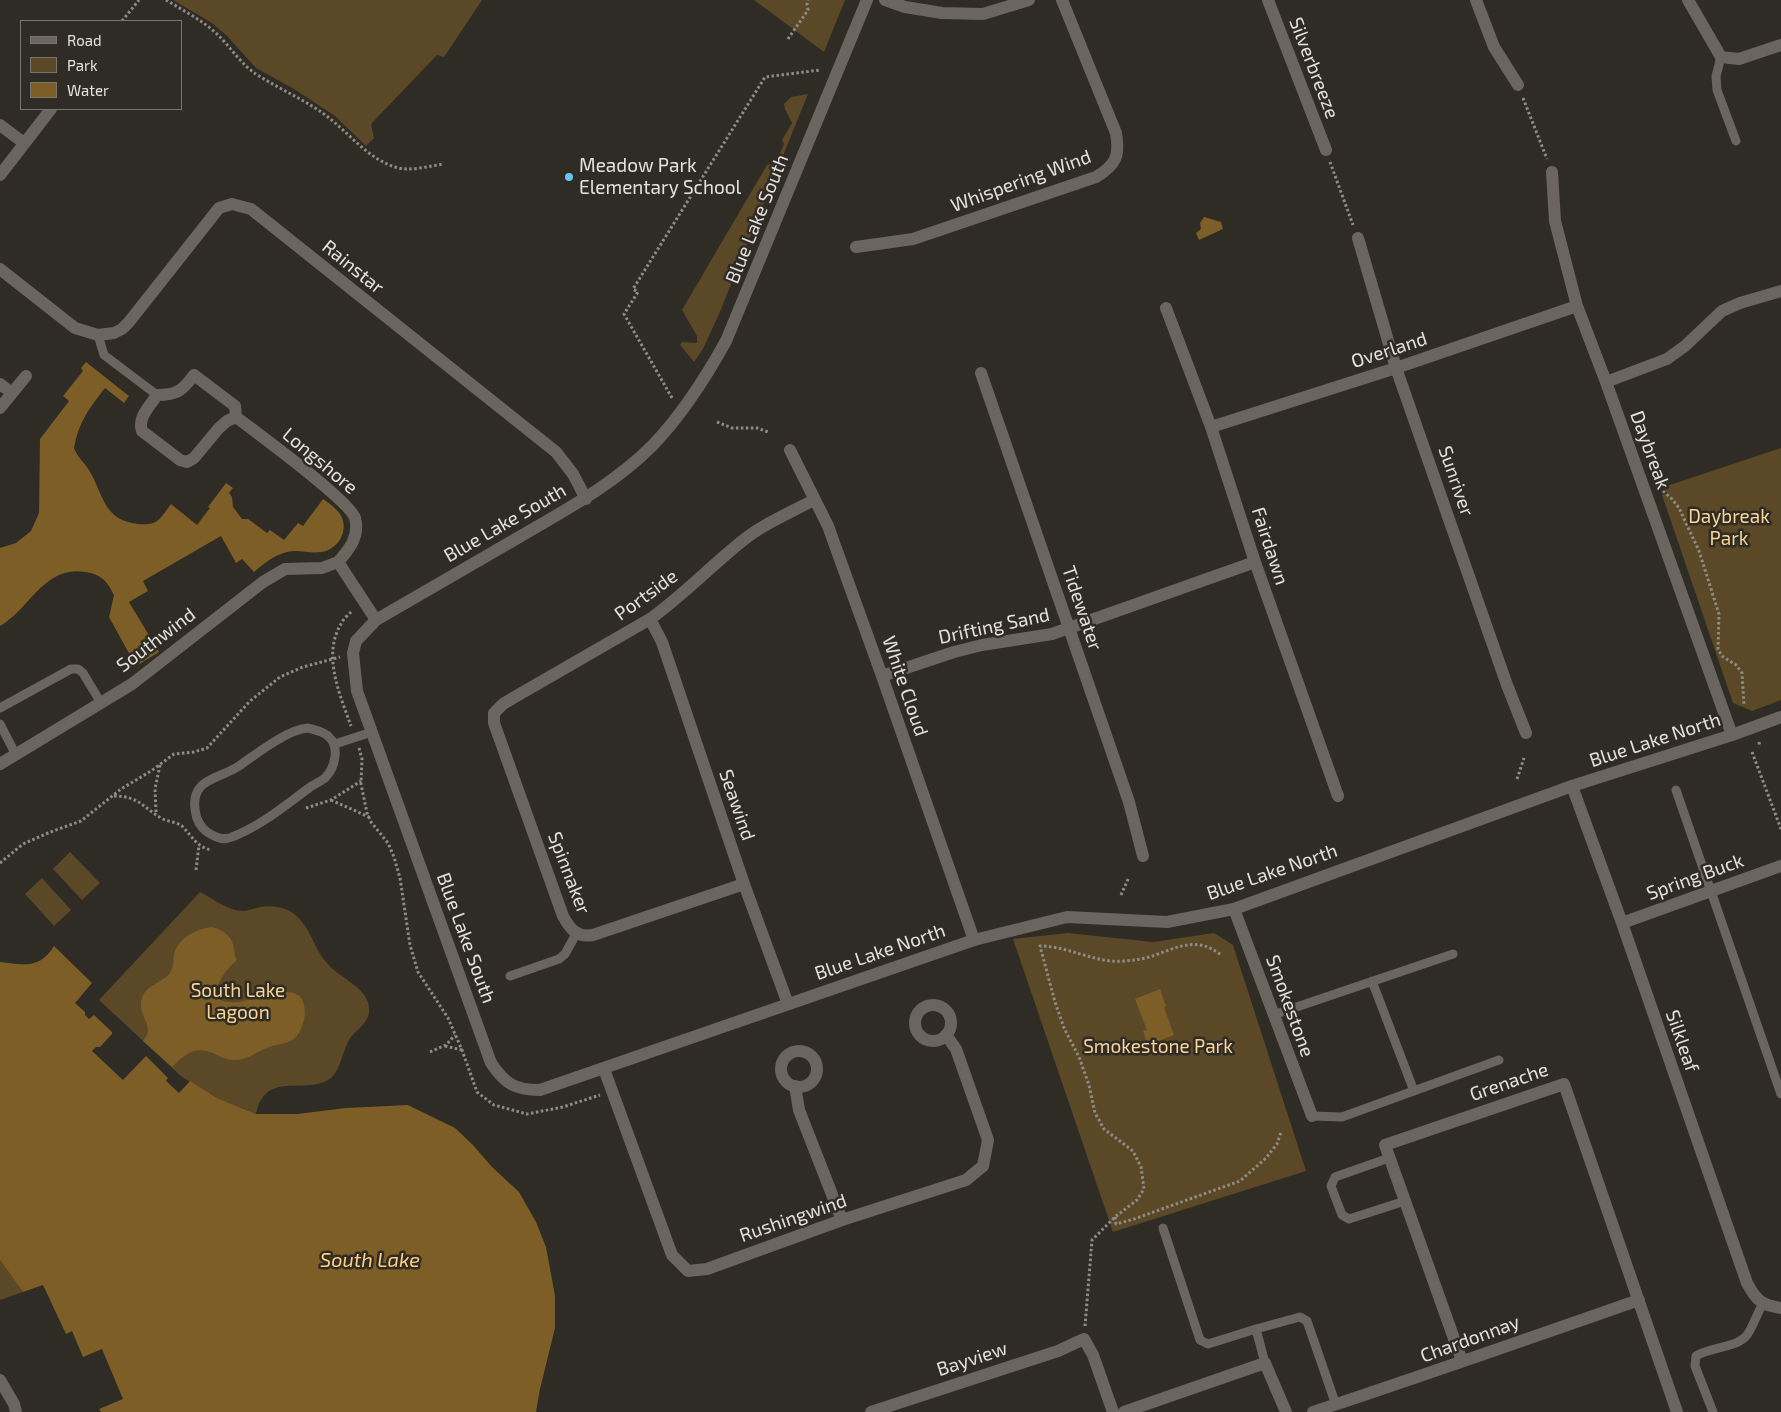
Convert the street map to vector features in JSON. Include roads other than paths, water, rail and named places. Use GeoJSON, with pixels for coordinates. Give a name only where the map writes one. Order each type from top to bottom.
{"type":"FeatureCollection","features":[{"type":"Feature","properties":{"kind":"street","name":"Blue Lake South"},"geometry":{"type":"LineString","coordinates":[[510,1084],[499,1075],[491,1063],[357,691],[353,654],[356,640],[376,620],[586,498],[621,474],[657,440],[678,416],[702,383],[726,341],[867,0]]}},
{"type":"Feature","properties":{"kind":"street"},"geometry":{"type":"LineString","coordinates":[[885,0],[905,8],[942,13],[983,14],[1029,0]]}},
{"type":"Feature","properties":{"kind":"street","name":"Whispering Wind"},"geometry":{"type":"LineString","coordinates":[[856,248],[913,239],[1096,177],[1106,171],[1115,161],[1118,146],[1116,133],[1062,0]]}},
{"type":"Feature","properties":{"kind":"street","name":"Silverbreeze"},"geometry":{"type":"LineString","coordinates":[[1268,0],[1326,150]]}},
{"type":"Feature","properties":{"kind":"street"},"geometry":{"type":"LineString","coordinates":[[1476,0],[1494,47],[1518,85]]}},
{"type":"Feature","properties":{"kind":"street"},"geometry":{"type":"LineString","coordinates":[[1688,0],[1721,57],[1739,59],[1781,45]]}},
{"type":"Feature","properties":{"kind":"street"},"geometry":{"type":"LineString","coordinates":[[0,175],[50,110]]}},
{"type":"Feature","properties":{"kind":"street"},"geometry":{"type":"LineString","coordinates":[[0,125],[24,144]]}},
{"type":"Feature","properties":{"kind":"street","name":"Daybreak"},"geometry":{"type":"LineString","coordinates":[[1552,172],[1555,221],[1577,306],[1732,735]]}},
{"type":"Feature","properties":{"kind":"street","name":"Rainstar"},"geometry":{"type":"LineString","coordinates":[[98,335],[114,333],[122,329],[129,322],[219,208],[232,204],[251,209],[556,452],[573,474],[586,498]]}},
{"type":"Feature","properties":{"kind":"street","name":"Sunriver"},"geometry":{"type":"LineString","coordinates":[[1358,238],[1396,368],[1507,685],[1526,733]]}},
{"type":"Feature","properties":{"kind":"street"},"geometry":{"type":"LineString","coordinates":[[0,269],[75,328],[98,335]]}},
{"type":"Feature","properties":{"kind":"street"},"geometry":{"type":"LineString","coordinates":[[1606,382],[1667,359],[1722,311],[1740,303],[1781,291]]}},
{"type":"Feature","properties":{"kind":"street","name":"Overland"},"geometry":{"type":"LineString","coordinates":[[1211,427],[1396,368],[1577,306]]}},
{"type":"Feature","properties":{"kind":"street","name":"Fairdawn"},"geometry":{"type":"LineString","coordinates":[[1166,308],[1211,427],[1255,562],[1338,796]]}},
{"type":"Feature","properties":{"kind":"street","name":"Tidewater"},"geometry":{"type":"LineString","coordinates":[[980,373],[1128,802],[1143,856]]}},
{"type":"Feature","properties":{"kind":"street","name":"Longshore"},"geometry":{"type":"LineString","coordinates":[[157,395],[171,395],[184,389],[194,375],[235,406],[236,417],[338,497],[354,516],[356,526],[355,537],[348,551],[338,562]]}},
{"type":"Feature","properties":{"kind":"street"},"geometry":{"type":"LineString","coordinates":[[0,408],[26,376]]}},
{"type":"Feature","properties":{"kind":"street"},"geometry":{"type":"LineString","coordinates":[[0,384],[12,393]]}},
{"type":"Feature","properties":{"kind":"street"},"geometry":{"type":"LineString","coordinates":[[157,395],[142,418],[140,425],[142,431],[180,460],[188,462],[194,458],[226,421],[236,417]]}},
{"type":"Feature","properties":{"kind":"street","name":"White Cloud"},"geometry":{"type":"LineString","coordinates":[[790,450],[828,526],[974,940]]}},
{"type":"Feature","properties":{"kind":"street","name":"Portside"},"geometry":{"type":"LineString","coordinates":[[494,713],[513,698],[650,620],[742,542],[764,526],[814,500]]}},
{"type":"Feature","properties":{"kind":"street"},"geometry":{"type":"LineString","coordinates":[[338,562],[376,620]]}},
{"type":"Feature","properties":{"kind":"street","name":"Southwind"},"geometry":{"type":"LineString","coordinates":[[0,764],[132,684],[263,582],[285,569],[322,568],[338,562]]}},
{"type":"Feature","properties":{"kind":"street","name":"Drifting Sand"},"geometry":{"type":"LineString","coordinates":[[882,676],[927,660],[982,645],[1045,636],[1255,562]]}},
{"type":"Feature","properties":{"kind":"street","name":"Seawind"},"geometry":{"type":"LineString","coordinates":[[650,620],[662,642],[744,884],[788,1004]]}},
{"type":"Feature","properties":{"kind":"street","name":"Spinnaker"},"geometry":{"type":"LineString","coordinates":[[494,713],[494,723],[563,916],[568,926],[576,934],[584,936],[593,935],[744,884]]}},
{"type":"Feature","properties":{"kind":"street","name":"Blue Lake North"},"geometry":{"type":"LineString","coordinates":[[510,1084],[524,1090],[540,1090],[974,940],[1067,917],[1168,922],[1234,909],[1572,786],[1732,735],[1781,717]]}},
{"type":"Feature","properties":{"kind":"street","name":"Silkleaf"},"geometry":{"type":"LineString","coordinates":[[1572,786],[1622,923],[1746,1282],[1754,1296],[1762,1304]]}},
{"type":"Feature","properties":{"kind":"street","name":"Spring Buck"},"geometry":{"type":"LineString","coordinates":[[1622,923],[1781,866]]}},
{"type":"Feature","properties":{"kind":"street","name":"Smokestone"},"geometry":{"type":"LineString","coordinates":[[1234,909],[1312,1116]]}},
{"type":"Feature","properties":{"kind":"street","name":"Rushingwind"},"geometry":{"type":"LineString","coordinates":[[604,1068],[672,1255],[688,1270],[707,1269],[842,1220],[966,1180],[983,1166],[988,1140],[956,1049],[946,1034]]}},
{"type":"Feature","properties":{"kind":"street","name":"Grenache"},"geometry":{"type":"LineString","coordinates":[[1389,1158],[1384,1145],[1564,1084],[1677,1412]]}},
{"type":"Feature","properties":{"kind":"street"},"geometry":{"type":"LineString","coordinates":[[795,1086],[799,1110],[842,1220]]}},
{"type":"Feature","properties":{"kind":"street"},"geometry":{"type":"LineString","coordinates":[[1389,1158],[1462,1361]]}},
{"type":"Feature","properties":{"kind":"street","name":"Chardonnay"},"geometry":{"type":"LineString","coordinates":[[1313,1412],[1416,1379],[1462,1361],[1639,1300]]}},
{"type":"Feature","properties":{"kind":"street"},"geometry":{"type":"LineString","coordinates":[[1762,1304],[1781,1308]]}},
{"type":"Feature","properties":{"kind":"street","name":"Bayview"},"geometry":{"type":"LineString","coordinates":[[871,1412],[1058,1351],[1084,1339],[1093,1356],[1113,1412]]}},
{"type":"Feature","properties":{"kind":"street"},"geometry":{"type":"LineString","coordinates":[[1124,1412],[1265,1363],[1286,1412]]}},
{"type":"Feature","properties":{"kind":"street"},"geometry":{"type":"LineString","coordinates":[[0,1380],[14,1404],[16,1412]]}},
{"type":"Feature","properties":{"kind":"lane"},"geometry":{"type":"LineString","coordinates":[[1721,57],[1716,76],[1717,90],[1736,141]]}},
{"type":"Feature","properties":{"kind":"lane"},"geometry":{"type":"LineString","coordinates":[[98,335],[104,355],[157,395]]}},
{"type":"Feature","properties":{"kind":"lane"},"geometry":{"type":"LineString","coordinates":[[0,708],[71,669],[78,669],[83,673],[101,703]]}},
{"type":"Feature","properties":{"kind":"lane"},"geometry":{"type":"LineString","coordinates":[[0,724],[16,755]]}},
{"type":"Feature","properties":{"kind":"lane"},"geometry":{"type":"LineString","coordinates":[[308,728],[328,735],[335,744],[335,759],[325,778],[308,788],[281,810],[244,832],[229,839],[217,838],[204,830],[196,820],[195,794],[204,782],[237,767],[253,755],[298,729],[308,728]]}},
{"type":"Feature","properties":{"kind":"lane"},"geometry":{"type":"LineString","coordinates":[[335,744],[372,732]]}},
{"type":"Feature","properties":{"kind":"lane"},"geometry":{"type":"LineString","coordinates":[[1676,790],[1781,1094]]}},
{"type":"Feature","properties":{"kind":"lane"},"geometry":{"type":"LineString","coordinates":[[510,976],[559,959],[565,954],[576,934]]}},
{"type":"Feature","properties":{"kind":"lane"},"geometry":{"type":"LineString","coordinates":[[1273,1016],[1453,954]]}},
{"type":"Feature","properties":{"kind":"lane"},"geometry":{"type":"LineString","coordinates":[[1372,981],[1414,1091]]}},
{"type":"Feature","properties":{"kind":"lane"},"geometry":{"type":"LineString","coordinates":[[1312,1116],[1342,1117],[1499,1060]]}},
{"type":"Feature","properties":{"kind":"lane"},"geometry":{"type":"LineString","coordinates":[[1389,1158],[1335,1177],[1331,1186],[1342,1215],[1349,1219],[1405,1201]]}},
{"type":"Feature","properties":{"kind":"lane"},"geometry":{"type":"LineString","coordinates":[[1162,1228],[1200,1340],[1208,1344],[1300,1317],[1307,1322],[1336,1405]]}},
{"type":"Feature","properties":{"kind":"lane"},"geometry":{"type":"LineString","coordinates":[[1713,1412],[1695,1366],[1696,1356],[1703,1352],[1740,1341],[1746,1336],[1762,1304]]}},
{"type":"Feature","properties":{"kind":"lane"},"geometry":{"type":"LineString","coordinates":[[1256,1329],[1265,1363]]}},
{"type":"Feature","properties":{"kind":"water"},"geometry":{"type":"Polygon","coordinates":[[[1204,217],[1221,222],[1223,229],[1199,240],[1196,233],[1201,229],[1200,223],[1204,217]]]}},
{"type":"Feature","properties":{"kind":"water"},"geometry":{"type":"Polygon","coordinates":[[[86,362],[129,396],[124,403],[105,388],[85,416],[78,431],[74,448],[89,470],[111,512],[126,522],[150,524],[158,520],[171,504],[197,525],[226,483],[233,488],[229,493],[232,497],[233,507],[242,519],[248,519],[267,533],[270,530],[284,540],[298,523],[303,526],[323,499],[340,514],[343,520],[343,532],[338,543],[321,552],[291,551],[282,553],[269,560],[254,572],[242,559],[236,563],[221,536],[143,581],[148,591],[129,602],[159,652],[136,666],[109,617],[114,595],[103,579],[95,574],[71,572],[59,575],[38,590],[20,610],[0,626],[0,548],[16,543],[31,531],[39,513],[40,439],[69,401],[63,396],[83,371],[81,368],[86,362]]]}},
{"type":"Feature","properties":{"kind":"water"},"geometry":{"type":"Polygon","coordinates":[[[212,927],[224,932],[230,938],[237,960],[225,972],[220,982],[218,998],[227,1002],[238,1002],[250,999],[258,994],[289,992],[300,997],[304,1004],[305,1014],[303,1023],[299,1033],[292,1040],[269,1047],[243,1059],[228,1059],[208,1051],[196,1050],[186,1054],[172,1067],[143,1041],[147,1036],[148,1030],[142,1010],[142,998],[147,990],[170,973],[176,949],[180,943],[194,932],[212,927]]]}},
{"type":"Feature","properties":{"kind":"water","name":"South Lake"},"geometry":{"type":"Polygon","coordinates":[[[54,946],[92,983],[75,1003],[85,1012],[89,1019],[94,1015],[112,1032],[100,1047],[96,1047],[92,1051],[123,1080],[146,1056],[168,1078],[166,1081],[179,1093],[190,1081],[217,1098],[256,1114],[297,1114],[346,1108],[408,1105],[455,1128],[473,1145],[492,1167],[519,1192],[536,1222],[546,1247],[555,1296],[555,1328],[536,1412],[101,1412],[99,1409],[123,1399],[102,1349],[83,1357],[72,1331],[66,1334],[43,1285],[23,1292],[0,1260],[0,962],[31,964],[43,959],[54,946]]]}},
{"type":"Feature","properties":{"kind":"water"},"geometry":{"type":"Polygon","coordinates":[[[1160,989],[1174,1035],[1148,1045],[1143,1031],[1147,1030],[1135,999],[1160,989]]]}},
{"type":"Feature","properties":{"kind":"place","name":"Meadow Park Elementary School"},"geometry":{"type":"Point","coordinates":[569,177]}},
{"type":"Feature","properties":{"kind":"park label","name":"Daybreak Park"},"geometry":{"type":"Point","coordinates":[1729,528]}},
{"type":"Feature","properties":{"kind":"park label","name":"South Lake Lagoon"},"geometry":{"type":"Point","coordinates":[238,1002]}},
{"type":"Feature","properties":{"kind":"park label","name":"Smokestone Park"},"geometry":{"type":"Point","coordinates":[1158,1047]}}]}
